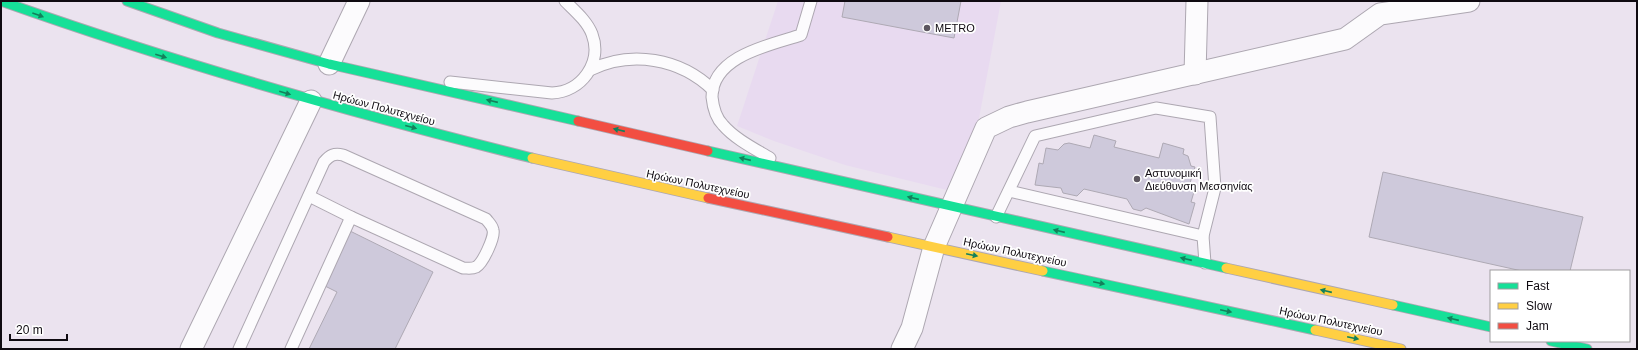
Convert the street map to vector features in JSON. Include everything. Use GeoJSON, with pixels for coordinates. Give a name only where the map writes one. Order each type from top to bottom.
{"type":"FeatureCollection","features":[{"type":"Feature","properties":{"kind":"main road","name":"Ηρώων Πολυτεχνείου"},"geometry":{"type":"LineString","coordinates":[[1,1],[147,52],[311,101],[594,173],[1382,347],[1401,349]]}},
{"type":"Feature","properties":{"kind":"main road"},"geometry":{"type":"LineString","coordinates":[[127,1],[211,30],[329,64],[1490,328]]}},
{"type":"Feature","properties":{"kind":"main road"},"geometry":{"type":"LineString","coordinates":[[1556,342],[1587,349]]}},
{"type":"Feature","properties":{"kind":"street"},"geometry":{"type":"LineString","coordinates":[[329,64],[359,1]]}},
{"type":"Feature","properties":{"kind":"street"},"geometry":{"type":"LineString","coordinates":[[1195,74],[1197,1]]}},
{"type":"Feature","properties":{"kind":"street"},"geometry":{"type":"LineString","coordinates":[[902,349],[912,328],[934,247],[986,128],[1010,117],[1027,112],[1345,39],[1380,14],[1469,1]]}},
{"type":"Feature","properties":{"kind":"street"},"geometry":{"type":"LineString","coordinates":[[191,349],[311,101]]}},
{"type":"Feature","properties":{"kind":"lane"},"geometry":{"type":"LineString","coordinates":[[370,73],[552,93],[567,90],[577,85],[590,70],[595,52],[592,34],[586,23],[565,1]]}},
{"type":"Feature","properties":{"kind":"lane"},"geometry":{"type":"LineString","coordinates":[[786,168],[730,133],[722,125],[714,108],[713,90],[720,73],[735,60],[763,47],[801,35],[810,1]]}},
{"type":"Feature","properties":{"kind":"lane"},"geometry":{"type":"LineString","coordinates":[[590,70],[625,59],[658,61],[669,63],[688,71],[713,90]]}},
{"type":"Feature","properties":{"kind":"lane"},"geometry":{"type":"LineString","coordinates":[[996,216],[1035,136],[1156,108],[1210,117],[1215,188],[1203,236],[1205,264]]}},
{"type":"Feature","properties":{"kind":"lane"},"geometry":{"type":"LineString","coordinates":[[239,349],[324,162],[329,156],[336,154],[343,155],[486,220],[491,224],[494,231],[493,238],[478,266],[471,269],[463,268],[351,217],[309,196]]}},
{"type":"Feature","properties":{"kind":"lane"},"geometry":{"type":"LineString","coordinates":[[1009,191],[1203,236]]}},
{"type":"Feature","properties":{"kind":"lane"},"geometry":{"type":"LineString","coordinates":[[291,349],[351,217]]}},
{"type":"Feature","properties":{"kind":"shaded area"},"geometry":{"type":"Polygon","coordinates":[[[778,1],[1001,1],[977,129],[951,191],[845,165],[774,141],[737,126],[778,1]]]}},
{"type":"Feature","properties":{"kind":"building","name":"METRO"},"geometry":{"type":"Polygon","coordinates":[[[845,1],[961,1],[954,38],[842,17],[845,1]]]}},
{"type":"Feature","properties":{"kind":"building"},"geometry":{"type":"Polygon","coordinates":[[[1094,135],[1116,141],[1114,147],[1159,158],[1163,143],[1184,149],[1183,154],[1188,156],[1191,166],[1195,167],[1190,183],[1196,185],[1191,202],[1195,203],[1189,224],[1146,208],[1141,211],[1133,209],[1127,199],[1084,189],[1077,196],[1063,193],[1061,188],[1035,185],[1039,163],[1043,164],[1046,148],[1058,150],[1064,144],[1069,143],[1090,148],[1094,135]]]}},
{"type":"Feature","properties":{"kind":"building"},"geometry":{"type":"Polygon","coordinates":[[[1383,172],[1583,217],[1570,270],[1518,270],[1369,237],[1383,172]]]}},
{"type":"Feature","properties":{"kind":"building"},"geometry":{"type":"Polygon","coordinates":[[[348,230],[433,272],[395,349],[309,349],[337,292],[321,284],[348,230]]]}},
{"type":"Feature","properties":{"kind":"traffic: fast"},"geometry":{"type":"LineString","coordinates":[[1,1],[66,24],[264,86],[532,158]]}},
{"type":"Feature","properties":{"kind":"traffic: fast"},"geometry":{"type":"LineString","coordinates":[[127,1],[218,33],[329,64],[578,121]]}},
{"type":"Feature","properties":{"kind":"traffic: fast"},"geometry":{"type":"LineString","coordinates":[[708,151],[1226,268]]}},
{"type":"Feature","properties":{"kind":"traffic: fast"},"geometry":{"type":"LineString","coordinates":[[1043,271],[1315,330]]}},
{"type":"Feature","properties":{"kind":"traffic: fast"},"geometry":{"type":"LineString","coordinates":[[1393,305],[1490,327]]}},
{"type":"Feature","properties":{"kind":"traffic: fast"},"geometry":{"type":"LineString","coordinates":[[1556,342],[1587,349]]}},
{"type":"Feature","properties":{"kind":"traffic: slow"},"geometry":{"type":"LineString","coordinates":[[532,158],[708,198]]}},
{"type":"Feature","properties":{"kind":"traffic: slow"},"geometry":{"type":"LineString","coordinates":[[888,237],[1043,271]]}},
{"type":"Feature","properties":{"kind":"traffic: slow"},"geometry":{"type":"LineString","coordinates":[[1226,268],[1393,305]]}},
{"type":"Feature","properties":{"kind":"traffic: slow"},"geometry":{"type":"LineString","coordinates":[[1315,330],[1401,349]]}},
{"type":"Feature","properties":{"kind":"traffic: jam"},"geometry":{"type":"LineString","coordinates":[[578,121],[708,151]]}},
{"type":"Feature","properties":{"kind":"traffic: jam"},"geometry":{"type":"LineString","coordinates":[[708,198],[888,237]]}},
{"type":"Feature","properties":{"kind":"place","name":"METRO"},"geometry":{"type":"Point","coordinates":[927,28]}},
{"type":"Feature","properties":{"kind":"place","name":"Αστυνομική Διεύθυνση Μεσσηνίας"},"geometry":{"type":"Point","coordinates":[1137,179]}}]}
